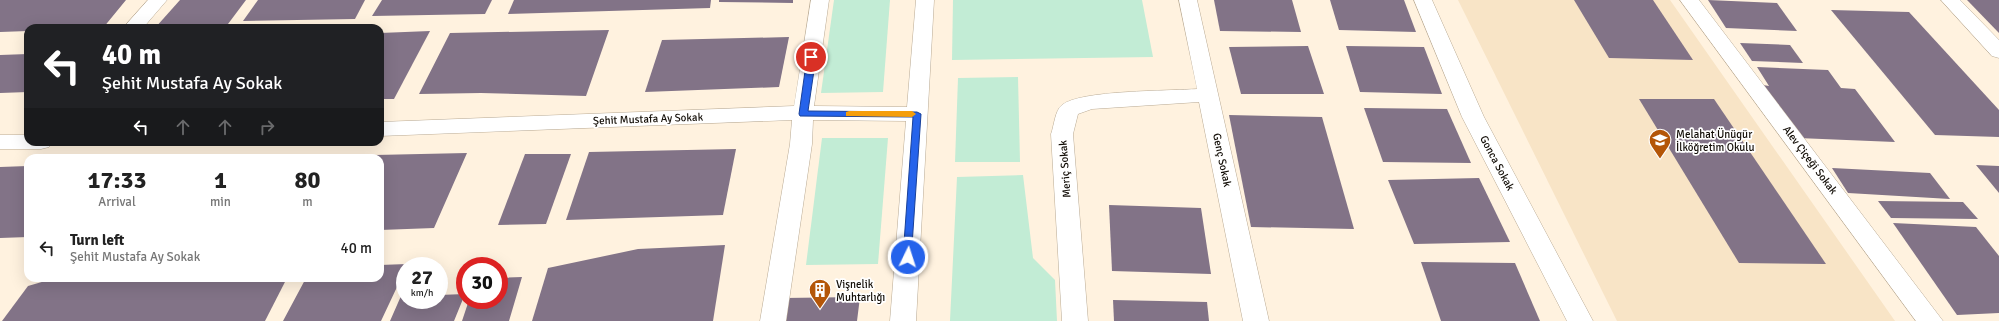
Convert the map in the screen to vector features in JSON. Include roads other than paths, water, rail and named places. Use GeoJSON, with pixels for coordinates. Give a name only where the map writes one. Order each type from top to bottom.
{"type":"FeatureCollection","features":[{"type":"Feature","properties":{"kind":"street"},"geometry":{"type":"LineString","coordinates":[[137,24],[158,0]]}},
{"type":"Feature","properties":{"kind":"street"},"geometry":{"type":"LineString","coordinates":[[773,321],[801,144],[803,114],[820,0]]}},
{"type":"Feature","properties":{"kind":"street"},"geometry":{"type":"LineString","coordinates":[[903,321],[925,0]]}},
{"type":"Feature","properties":{"kind":"street","name":"Genç Sokak"},"geometry":{"type":"LineString","coordinates":[[1188,0],[1256,321]]}},
{"type":"Feature","properties":{"kind":"street","name":"Gonca Sokak"},"geometry":{"type":"LineString","coordinates":[[1423,0],[1473,117],[1580,321]]}},
{"type":"Feature","properties":{"kind":"street","name":"Alev Çiçeği Sokak"},"geometry":{"type":"LineString","coordinates":[[1689,0],[1930,321]]}},
{"type":"Feature","properties":{"kind":"street"},"geometry":{"type":"LineString","coordinates":[[1950,0],[1999,52]]}},
{"type":"Feature","properties":{"kind":"street","name":"Meriç Sokak"},"geometry":{"type":"LineString","coordinates":[[1075,321],[1062,134],[1069,110],[1089,102],[1208,95]]}},
{"type":"Feature","properties":{"kind":"street","name":"Şehit Mustafa Ay Sokak"},"geometry":{"type":"LineString","coordinates":[[384,129],[803,114],[917,114]]}},
{"type":"Feature","properties":{"kind":"street"},"geometry":{"type":"LineString","coordinates":[[0,142],[24,142]]}},
{"type":"Feature","properties":{"kind":"place","name":"Melahat Ünügür İlköğretim Okulu"},"geometry":{"type":"Point","coordinates":[1660,160]}},
{"type":"Feature","properties":{"kind":"place","name":"Vişnelik Muhtarlığı"},"geometry":{"type":"Point","coordinates":[820,310]}}]}
